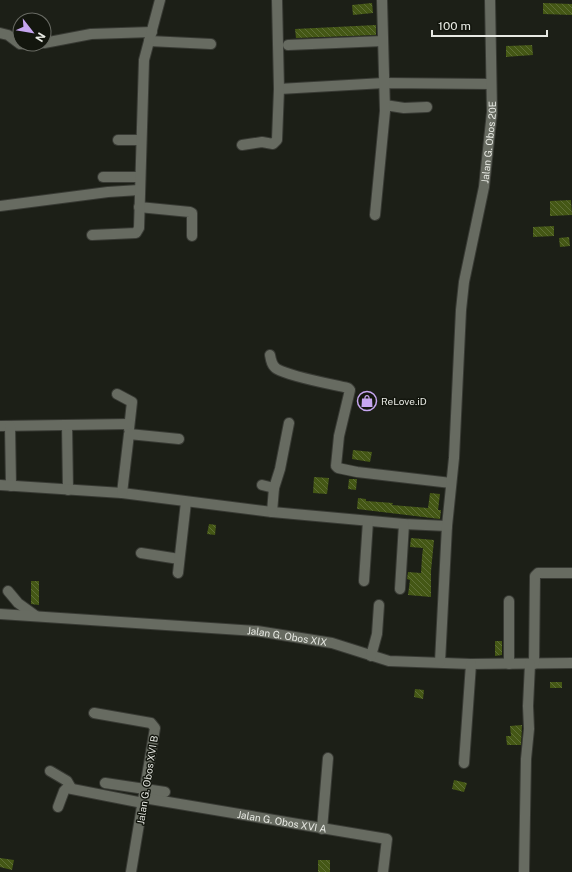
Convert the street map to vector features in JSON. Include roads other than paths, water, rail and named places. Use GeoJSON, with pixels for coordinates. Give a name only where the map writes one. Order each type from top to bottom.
{"type":"FeatureCollection","features":[{"type":"Feature","properties":{"kind":"street"},"geometry":{"type":"LineString","coordinates":[[92,235],[137,232],[139,228],[144,60],[160,0]]}},
{"type":"Feature","properties":{"kind":"street"},"geometry":{"type":"LineString","coordinates":[[242,145],[262,142],[273,144],[276,141],[279,89],[277,0]]}},
{"type":"Feature","properties":{"kind":"street"},"geometry":{"type":"LineString","coordinates":[[375,215],[385,105],[382,0]]}},
{"type":"Feature","properties":{"kind":"street","name":"Jalan G. Obos 20E"},"geometry":{"type":"LineString","coordinates":[[440,662],[447,526],[454,458],[459,339],[464,282],[488,158],[492,112],[490,0]]}},
{"type":"Feature","properties":{"kind":"street"},"geometry":{"type":"LineString","coordinates":[[0,33],[8,35],[12,38]]}},
{"type":"Feature","properties":{"kind":"street"},"geometry":{"type":"LineString","coordinates":[[52,41],[91,34],[151,36],[210,44]]}},
{"type":"Feature","properties":{"kind":"street"},"geometry":{"type":"LineString","coordinates":[[288,45],[383,41]]}},
{"type":"Feature","properties":{"kind":"street"},"geometry":{"type":"LineString","coordinates":[[279,89],[384,84],[491,84]]}},
{"type":"Feature","properties":{"kind":"street"},"geometry":{"type":"LineString","coordinates":[[385,105],[404,108],[427,107]]}},
{"type":"Feature","properties":{"kind":"street"},"geometry":{"type":"LineString","coordinates":[[118,140],[141,140]]}},
{"type":"Feature","properties":{"kind":"street"},"geometry":{"type":"LineString","coordinates":[[103,177],[140,177]]}},
{"type":"Feature","properties":{"kind":"street"},"geometry":{"type":"LineString","coordinates":[[0,206],[139,190]]}},
{"type":"Feature","properties":{"kind":"street"},"geometry":{"type":"LineString","coordinates":[[139,207],[192,213],[192,236]]}},
{"type":"Feature","properties":{"kind":"street"},"geometry":{"type":"LineString","coordinates":[[270,355],[273,364],[282,371],[348,388],[350,390],[339,436],[336,466],[338,468],[357,472],[451,483]]}},
{"type":"Feature","properties":{"kind":"street"},"geometry":{"type":"LineString","coordinates":[[117,394],[132,402],[122,493]]}},
{"type":"Feature","properties":{"kind":"street"},"geometry":{"type":"LineString","coordinates":[[272,512],[274,488],[280,469],[289,423]]}},
{"type":"Feature","properties":{"kind":"street"},"geometry":{"type":"LineString","coordinates":[[67,425],[68,490]]}},
{"type":"Feature","properties":{"kind":"street"},"geometry":{"type":"LineString","coordinates":[[11,486],[5,426],[67,425],[129,429],[179,439]]}},
{"type":"Feature","properties":{"kind":"street"},"geometry":{"type":"LineString","coordinates":[[0,485],[122,493],[272,512],[404,524],[447,526]]}},
{"type":"Feature","properties":{"kind":"street"},"geometry":{"type":"LineString","coordinates":[[262,485],[274,488]]}},
{"type":"Feature","properties":{"kind":"street"},"geometry":{"type":"LineString","coordinates":[[178,573],[186,502]]}},
{"type":"Feature","properties":{"kind":"street"},"geometry":{"type":"LineString","coordinates":[[364,581],[368,521]]}},
{"type":"Feature","properties":{"kind":"street"},"geometry":{"type":"LineString","coordinates":[[400,589],[404,524]]}},
{"type":"Feature","properties":{"kind":"street"},"geometry":{"type":"LineString","coordinates":[[141,553],[179,559]]}},
{"type":"Feature","properties":{"kind":"street"},"geometry":{"type":"LineString","coordinates":[[524,872],[526,766],[530,729],[528,706],[532,664],[535,576],[538,574],[572,573]]}},
{"type":"Feature","properties":{"kind":"street"},"geometry":{"type":"LineString","coordinates":[[8,591],[18,603],[36,616]]}},
{"type":"Feature","properties":{"kind":"street"},"geometry":{"type":"LineString","coordinates":[[509,601],[509,664]]}},
{"type":"Feature","properties":{"kind":"street"},"geometry":{"type":"LineString","coordinates":[[371,656],[377,634],[379,605]]}},
{"type":"Feature","properties":{"kind":"street","name":"Jalan G. Obos XIX"},"geometry":{"type":"LineString","coordinates":[[0,614],[172,627],[257,631],[332,643],[389,661],[471,664],[572,664]]}},
{"type":"Feature","properties":{"kind":"street"},"geometry":{"type":"LineString","coordinates":[[464,763],[471,664]]}},
{"type":"Feature","properties":{"kind":"street","name":"Jalan G. Obos XVI B"},"geometry":{"type":"LineString","coordinates":[[94,713],[154,725],[155,728],[131,872]]}},
{"type":"Feature","properties":{"kind":"street"},"geometry":{"type":"LineString","coordinates":[[322,829],[328,758]]}},
{"type":"Feature","properties":{"kind":"street"},"geometry":{"type":"LineString","coordinates":[[50,771],[67,781],[71,788]]}},
{"type":"Feature","properties":{"kind":"street"},"geometry":{"type":"LineString","coordinates":[[105,783],[144,797]]}},
{"type":"Feature","properties":{"kind":"street"},"geometry":{"type":"LineString","coordinates":[[58,807],[64,791],[67,788],[144,797],[165,792]]}},
{"type":"Feature","properties":{"kind":"street","name":"Jalan G. Obos XVI A"},"geometry":{"type":"LineString","coordinates":[[144,797],[386,839],[383,872]]}},
{"type":"Feature","properties":{"kind":"place","name":"ReLove.iD"},"geometry":{"type":"Point","coordinates":[367,401]}}]}
